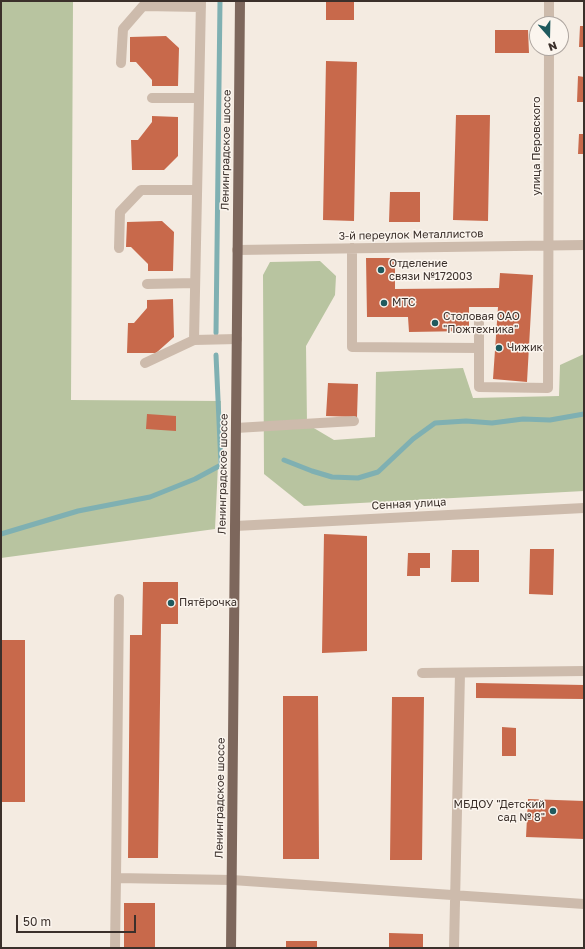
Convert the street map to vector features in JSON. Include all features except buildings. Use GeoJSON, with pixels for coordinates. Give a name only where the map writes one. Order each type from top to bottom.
{"type":"FeatureCollection","features":[{"type":"Feature","properties":{"kind":"main road","name":"Ленинградское шоссе"},"geometry":{"type":"LineString","coordinates":[[231,948],[240,1]]}},
{"type":"Feature","properties":{"kind":"street"},"geometry":{"type":"LineString","coordinates":[[549,1],[549,16]]}},
{"type":"Feature","properties":{"kind":"street"},"geometry":{"type":"LineString","coordinates":[[121,63],[123,29],[143,6],[201,4],[194,340]]}},
{"type":"Feature","properties":{"kind":"street","name":"улица Перовского"},"geometry":{"type":"LineString","coordinates":[[478,348],[479,387],[548,388],[549,56]]}},
{"type":"Feature","properties":{"kind":"street"},"geometry":{"type":"LineString","coordinates":[[152,98],[199,98]]}},
{"type":"Feature","properties":{"kind":"street"},"geometry":{"type":"LineString","coordinates":[[119,248],[120,212],[141,190],[197,190]]}},
{"type":"Feature","properties":{"kind":"street","name":"3-й переулок Металлистов"},"geometry":{"type":"LineString","coordinates":[[237,250],[548,244],[584,245]]}},
{"type":"Feature","properties":{"kind":"street"},"geometry":{"type":"LineString","coordinates":[[352,248],[352,347],[478,348],[479,322]]}},
{"type":"Feature","properties":{"kind":"street"},"geometry":{"type":"LineString","coordinates":[[147,284],[195,283]]}},
{"type":"Feature","properties":{"kind":"street"},"geometry":{"type":"LineString","coordinates":[[145,363],[194,340],[237,339]]}},
{"type":"Feature","properties":{"kind":"street"},"geometry":{"type":"LineString","coordinates":[[236,428],[354,421]]}},
{"type":"Feature","properties":{"kind":"street","name":"Сенная улица"},"geometry":{"type":"LineString","coordinates":[[235,526],[584,508]]}},
{"type":"Feature","properties":{"kind":"street"},"geometry":{"type":"LineString","coordinates":[[115,948],[119,599]]}},
{"type":"Feature","properties":{"kind":"street"},"geometry":{"type":"LineString","coordinates":[[422,673],[584,671]]}},
{"type":"Feature","properties":{"kind":"street"},"geometry":{"type":"LineString","coordinates":[[454,948],[460,673]]}},
{"type":"Feature","properties":{"kind":"street"},"geometry":{"type":"LineString","coordinates":[[116,878],[232,880],[584,904]]}},
{"type":"Feature","properties":{"kind":"green space"},"geometry":{"type":"Polygon","coordinates":[[[1,1],[73,1],[71,400],[221,401],[215,529],[1,558],[1,1]]]}},
{"type":"Feature","properties":{"kind":"green space"},"geometry":{"type":"Polygon","coordinates":[[[320,261],[336,276],[335,295],[306,346],[307,424],[334,440],[375,437],[376,372],[463,368],[473,398],[559,396],[560,365],[584,354],[584,491],[304,506],[264,474],[263,275],[270,262],[320,261]]]}},
{"type":"Feature","properties":{"kind":"waterway"},"geometry":{"type":"LineString","coordinates":[[216,333],[220,1]]}},
{"type":"Feature","properties":{"kind":"waterway"},"geometry":{"type":"LineString","coordinates":[[1,534],[78,511],[150,497],[195,479],[221,465],[216,355]]}},
{"type":"Feature","properties":{"kind":"waterway"},"geometry":{"type":"LineString","coordinates":[[284,460],[332,477],[358,478],[378,472],[413,439],[435,423],[466,421],[492,423],[523,419],[550,420],[584,414]]}},
{"type":"Feature","properties":{"kind":"place","name":"Отделение связи №172003"},"geometry":{"type":"Point","coordinates":[381,270]}},
{"type":"Feature","properties":{"kind":"place","name":"МТС"},"geometry":{"type":"Point","coordinates":[384,303]}},
{"type":"Feature","properties":{"kind":"place","name":"Столовая ОАО \"Пожтехника\""},"geometry":{"type":"Point","coordinates":[435,323]}},
{"type":"Feature","properties":{"kind":"place","name":"Чижик"},"geometry":{"type":"Point","coordinates":[499,348]}},
{"type":"Feature","properties":{"kind":"place","name":"Пятёрочка"},"geometry":{"type":"Point","coordinates":[171,603]}},
{"type":"Feature","properties":{"kind":"place","name":"МБДОУ \"Детский сад № 8\""},"geometry":{"type":"Point","coordinates":[553,811]}}]}
